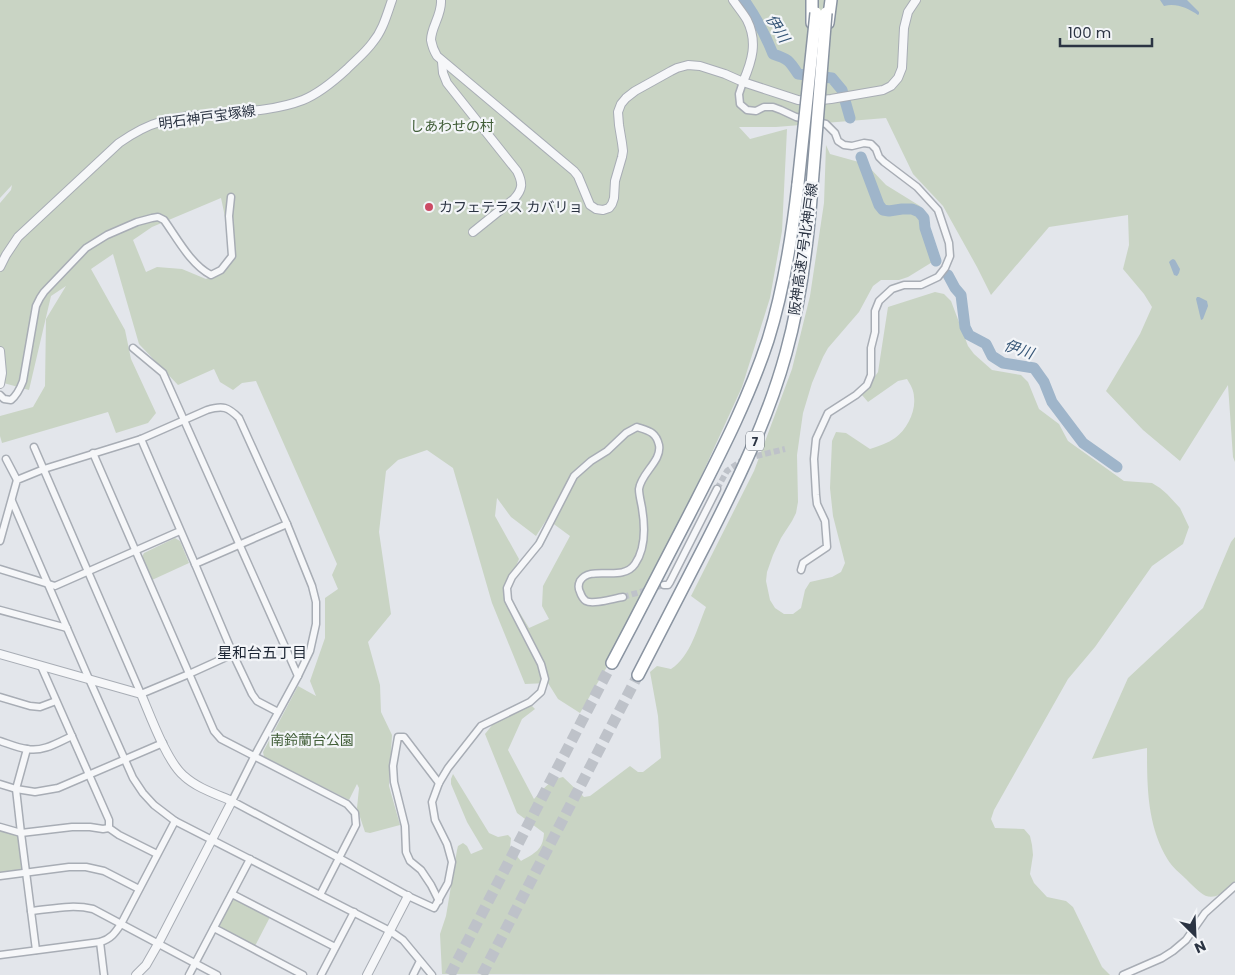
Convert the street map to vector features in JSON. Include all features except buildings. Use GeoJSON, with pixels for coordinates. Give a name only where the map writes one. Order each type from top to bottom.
{"type":"FeatureCollection","features":[{"type":"Feature","properties":{"kind":"highway","name":"7"},"geometry":{"type":"LineString","coordinates":[[812,0],[821,13],[832,0]]}},
{"type":"Feature","properties":{"kind":"highway","name":"阪神高速7号北神戸線"},"geometry":{"type":"LineString","coordinates":[[638,675],[731,494],[755,443],[786,354],[805,255],[812,186],[820,88],[821,13],[817,0]]}},
{"type":"Feature","properties":{"kind":"highway","name":"阪神高速7号北神戸線"},"geometry":{"type":"LineString","coordinates":[[612,663],[718,459],[743,404],[772,325],[789,254],[811,60],[821,13],[827,0]]}},
{"type":"Feature","properties":{"kind":"street","name":"明石神戸宝塚線"},"geometry":{"type":"LineString","coordinates":[[0,267],[18,237],[112,149],[133,133],[148,126],[181,118],[285,106],[304,100],[319,92],[348,68],[374,41],[386,20],[392,0]]}},
{"type":"Feature","properties":{"kind":"street"},"geometry":{"type":"LineString","coordinates":[[441,0],[438,19],[431,41],[436,56],[574,170],[590,205],[596,209],[603,210],[609,208],[612,204],[615,181],[622,158],[618,112],[621,104],[635,91],[671,71],[688,65],[700,66],[798,100],[812,101],[883,90],[891,86],[898,78],[902,68],[904,28],[908,12],[916,0]]}},
{"type":"Feature","properties":{"kind":"street"},"geometry":{"type":"LineString","coordinates":[[733,0],[747,21],[754,41],[753,53],[739,94],[740,104],[747,110],[756,111],[773,107],[796,117],[826,124],[835,133],[838,141],[844,145],[871,144],[884,162],[917,186],[938,210],[949,243],[950,256],[945,268],[938,277],[921,285],[904,285],[892,289],[880,301],[875,311],[875,332],[871,348],[871,375],[867,385],[856,395],[828,413],[816,439],[814,460],[817,504],[825,521],[827,547],[803,563],[801,570]]}},
{"type":"Feature","properties":{"kind":"street"},"geometry":{"type":"LineString","coordinates":[[442,62],[443,73],[447,83],[517,171],[521,179],[521,186],[514,199],[473,232]]}},
{"type":"Feature","properties":{"kind":"street"},"geometry":{"type":"LineString","coordinates":[[0,395],[4,399],[10,400],[19,391],[23,381],[36,306],[40,298],[86,248],[107,235],[137,222],[158,217],[164,220],[195,264],[211,275],[221,270],[232,256],[229,216],[231,197]]}},
{"type":"Feature","properties":{"kind":"street"},"geometry":{"type":"LineString","coordinates":[[133,348],[163,373],[298,676]]}},
{"type":"Feature","properties":{"kind":"street"},"geometry":{"type":"LineString","coordinates":[[0,351],[2,373],[0,384]]}},
{"type":"Feature","properties":{"kind":"street"},"geometry":{"type":"LineString","coordinates":[[17,480],[44,469],[140,439],[219,406],[230,409],[239,418],[287,524],[312,586],[316,602],[316,624],[310,651],[298,676],[255,755],[158,944],[146,965],[136,975]]}},
{"type":"Feature","properties":{"kind":"street"},"geometry":{"type":"LineString","coordinates":[[34,447],[169,757],[182,775],[198,786],[232,801],[408,896],[434,908],[448,883],[452,862],[447,844],[435,820],[432,802],[439,783],[448,768],[481,726],[530,702],[541,692],[545,679],[541,664],[508,600],[507,588],[512,577],[539,544],[574,476],[591,461],[607,451],[626,433],[638,427],[656,435],[659,451],[658,456],[642,480],[639,490],[644,536],[637,562],[627,572],[594,574],[583,578],[578,584],[580,593],[584,600],[588,602],[623,597]]}},
{"type":"Feature","properties":{"kind":"street"},"geometry":{"type":"LineString","coordinates":[[140,439],[252,694],[257,702],[278,712]]}},
{"type":"Feature","properties":{"kind":"street"},"geometry":{"type":"LineString","coordinates":[[93,454],[214,731],[221,739],[347,804],[355,813],[356,825],[320,895]]}},
{"type":"Feature","properties":{"kind":"street"},"geometry":{"type":"LineString","coordinates":[[0,541],[17,480],[6,459]]}},
{"type":"Feature","properties":{"kind":"street"},"geometry":{"type":"LineString","coordinates":[[664,585],[670,582],[717,489]]}},
{"type":"Feature","properties":{"kind":"street"},"geometry":{"type":"LineString","coordinates":[[12,501],[133,778],[143,793],[154,805],[175,821],[390,931],[403,940],[432,975]]}},
{"type":"Feature","properties":{"kind":"street"},"geometry":{"type":"LineString","coordinates":[[196,564],[287,524]]}},
{"type":"Feature","properties":{"kind":"street"},"geometry":{"type":"LineString","coordinates":[[0,569],[55,586],[180,532]]}},
{"type":"Feature","properties":{"kind":"street"},"geometry":{"type":"LineString","coordinates":[[0,610],[67,628]]}},
{"type":"Feature","properties":{"kind":"street"},"geometry":{"type":"LineString","coordinates":[[0,654],[141,694],[233,654]]}},
{"type":"Feature","properties":{"kind":"street"},"geometry":{"type":"LineString","coordinates":[[41,666],[109,820],[109,828]]}},
{"type":"Feature","properties":{"kind":"street"},"geometry":{"type":"LineString","coordinates":[[0,698],[40,707],[56,701]]}},
{"type":"Feature","properties":{"kind":"street"},"geometry":{"type":"LineString","coordinates":[[0,741],[27,749],[37,749],[48,747],[72,736]]}},
{"type":"Feature","properties":{"kind":"street"},"geometry":{"type":"LineString","coordinates":[[439,783],[404,738],[398,737],[393,766],[394,782],[406,826],[406,852],[410,861],[421,870],[439,901]]}},
{"type":"Feature","properties":{"kind":"street"},"geometry":{"type":"LineString","coordinates":[[0,784],[35,792],[58,788],[163,743]]}},
{"type":"Feature","properties":{"kind":"street"},"geometry":{"type":"LineString","coordinates":[[27,749],[16,789],[36,950]]}},
{"type":"Feature","properties":{"kind":"street"},"geometry":{"type":"LineString","coordinates":[[0,955],[100,942],[107,940],[115,934],[175,821]]}},
{"type":"Feature","properties":{"kind":"street"},"geometry":{"type":"LineString","coordinates":[[0,828],[21,833],[72,827],[109,828],[157,854]]}},
{"type":"Feature","properties":{"kind":"street"},"geometry":{"type":"LineString","coordinates":[[189,975],[250,858]]}},
{"type":"Feature","properties":{"kind":"street"},"geometry":{"type":"LineString","coordinates":[[0,876],[86,866],[104,871],[139,889]]}},
{"type":"Feature","properties":{"kind":"street"},"geometry":{"type":"LineString","coordinates":[[1123,975],[1174,952],[1186,940],[1205,913],[1235,886]]}},
{"type":"Feature","properties":{"kind":"street"},"geometry":{"type":"LineString","coordinates":[[232,894],[335,948]]}},
{"type":"Feature","properties":{"kind":"street"},"geometry":{"type":"LineString","coordinates":[[367,975],[408,896]]}},
{"type":"Feature","properties":{"kind":"street"},"geometry":{"type":"LineString","coordinates":[[31,911],[82,906],[121,924],[217,975]]}},
{"type":"Feature","properties":{"kind":"street"},"geometry":{"type":"LineString","coordinates":[[321,975],[354,912]]}},
{"type":"Feature","properties":{"kind":"street"},"geometry":{"type":"LineString","coordinates":[[214,928],[303,975]]}},
{"type":"Feature","properties":{"kind":"street"},"geometry":{"type":"LineString","coordinates":[[100,942],[104,975]]}},
{"type":"Feature","properties":{"kind":"street"},"geometry":{"type":"LineString","coordinates":[[413,975],[420,961]]}},
{"type":"Feature","properties":{"kind":"green space"},"geometry":{"type":"Polygon","coordinates":[[[0,0],[1235,0],[1235,462],[1233,457],[1228,385],[1180,461],[1143,430],[1106,391],[1140,334],[1152,307],[1144,294],[1123,269],[1129,245],[1128,215],[1049,227],[991,295],[943,206],[913,174],[886,118],[776,127],[739,127],[750,139],[787,129],[782,231],[770,298],[742,387],[699,481],[608,665],[580,713],[558,699],[548,683],[525,684],[492,603],[453,468],[427,450],[398,460],[386,471],[379,532],[391,614],[368,642],[380,685],[381,712],[392,735],[389,786],[400,825],[370,833],[365,832],[357,808],[359,788],[357,784],[349,800],[264,757],[263,752],[298,686],[316,696],[310,681],[325,638],[325,598],[338,589],[332,575],[337,564],[256,381],[242,383],[233,390],[220,382],[214,369],[178,385],[139,344],[113,254],[91,269],[125,330],[131,359],[156,413],[148,423],[116,433],[108,412],[2,443],[0,416],[33,407],[45,386],[46,319],[66,286],[51,296],[29,390],[0,382],[0,203],[11,190],[12,185],[0,198],[0,0]],[[221,198],[152,227],[133,240],[146,272],[157,267],[182,269],[206,279],[224,270],[229,257],[228,231],[221,198]],[[497,498],[495,516],[519,559],[506,590],[529,628],[549,619],[542,606],[543,586],[570,536],[547,519],[536,536],[511,517],[497,498]]]}},
{"type":"Feature","properties":{"kind":"green space"},"geometry":{"type":"Polygon","coordinates":[[[826,145],[830,154],[866,164],[886,185],[920,206],[932,233],[934,261],[908,277],[899,280],[881,280],[873,286],[859,312],[828,348],[823,357],[812,383],[803,413],[797,455],[798,502],[796,513],[781,538],[767,572],[766,581],[770,600],[775,608],[784,614],[793,614],[801,608],[805,590],[810,582],[832,577],[841,572],[845,563],[833,516],[830,488],[832,441],[836,432],[846,433],[870,449],[892,440],[907,425],[914,408],[914,402],[912,387],[907,379],[898,381],[868,402],[862,395],[878,372],[888,307],[935,292],[944,294],[951,301],[968,346],[974,354],[992,370],[1021,375],[1028,382],[1039,409],[1059,424],[1068,441],[1124,481],[1152,483],[1160,488],[1180,508],[1189,527],[1183,544],[1152,566],[1095,647],[1068,679],[994,810],[991,819],[995,828],[1024,829],[1030,836],[1033,855],[1030,874],[1034,883],[1047,897],[1066,901],[1073,907],[1102,967],[1110,975],[442,974],[440,934],[446,916],[458,846],[463,843],[471,854],[483,849],[467,822],[451,784],[453,774],[489,833],[498,837],[508,835],[511,838],[510,848],[521,861],[540,847],[543,839],[544,833],[517,813],[485,734],[493,724],[531,705],[535,709],[522,719],[508,750],[534,799],[550,783],[563,777],[584,797],[590,796],[630,766],[638,772],[643,772],[661,758],[658,716],[650,672],[657,666],[671,669],[684,657],[693,641],[706,607],[691,596],[754,471],[792,369],[810,296],[824,203],[826,145]]]}},
{"type":"Feature","properties":{"kind":"green space"},"geometry":{"type":"Polygon","coordinates":[[[1235,537],[1235,887],[1213,897],[1204,895],[1174,868],[1161,847],[1152,820],[1147,777],[1147,748],[1092,759],[1128,678],[1203,608],[1231,542],[1235,537]]]}},
{"type":"Feature","properties":{"kind":"green space"},"geometry":{"type":"Polygon","coordinates":[[[175,538],[180,541],[189,563],[152,580],[142,557],[144,553],[175,538]]]}},
{"type":"Feature","properties":{"kind":"green space"},"geometry":{"type":"Polygon","coordinates":[[[0,831],[16,834],[19,838],[22,868],[19,871],[0,874],[0,831]]]}},
{"type":"Feature","properties":{"kind":"green space"},"geometry":{"type":"Polygon","coordinates":[[[235,898],[270,917],[255,946],[221,928],[219,924],[231,900],[235,898]]]}},
{"type":"Feature","properties":{"kind":"water"},"geometry":{"type":"Polygon","coordinates":[[[1160,0],[1187,0],[1199,14],[1178,6],[1164,6],[1160,0]]]}},
{"type":"Feature","properties":{"kind":"water"},"geometry":{"type":"Polygon","coordinates":[[[1173,259],[1180,269],[1177,276],[1174,275],[1169,262],[1173,259]]]}},
{"type":"Feature","properties":{"kind":"water"},"geometry":{"type":"Polygon","coordinates":[[[1197,297],[1207,301],[1208,306],[1201,320],[1196,299],[1197,297]]]}},
{"type":"Feature","properties":{"kind":"waterway","name":"伊川"},"geometry":{"type":"LineString","coordinates":[[744,0],[760,26],[773,54],[788,61],[798,74],[832,78],[842,90],[850,118]]}},
{"type":"Feature","properties":{"kind":"waterway","name":"伊川"},"geometry":{"type":"LineString","coordinates":[[861,157],[879,205],[883,210],[912,209],[919,212],[924,218],[925,228],[936,261]]}},
{"type":"Feature","properties":{"kind":"waterway","name":"伊川"},"geometry":{"type":"LineString","coordinates":[[948,275],[961,295],[965,327],[969,335],[986,344],[992,356],[1003,363],[1034,368],[1044,382],[1052,402],[1083,443],[1117,467]]}},
{"type":"Feature","properties":{"kind":"tunnel"},"geometry":{"type":"LineString","coordinates":[[717,489],[727,471],[744,459],[785,449]]}},
{"type":"Feature","properties":{"kind":"tunnel"},"geometry":{"type":"LineString","coordinates":[[623,597],[664,585]]}},
{"type":"Feature","properties":{"kind":"tunnel"},"geometry":{"type":"LineString","coordinates":[[450,975],[612,663]]}},
{"type":"Feature","properties":{"kind":"tunnel"},"geometry":{"type":"LineString","coordinates":[[482,975],[638,675]]}},
{"type":"Feature","properties":{"kind":"place","name":"カフェテラス カバリョ"},"geometry":{"type":"Point","coordinates":[429,207]}},
{"type":"Feature","properties":{"kind":"district","name":"星和台五丁目"},"geometry":{"type":"Point","coordinates":[262,652]}},
{"type":"Feature","properties":{"kind":"park label","name":"しあわせの村"},"geometry":{"type":"Point","coordinates":[452,126]}},
{"type":"Feature","properties":{"kind":"park label","name":"南鈴蘭台公園"},"geometry":{"type":"Point","coordinates":[312,740]}}]}
